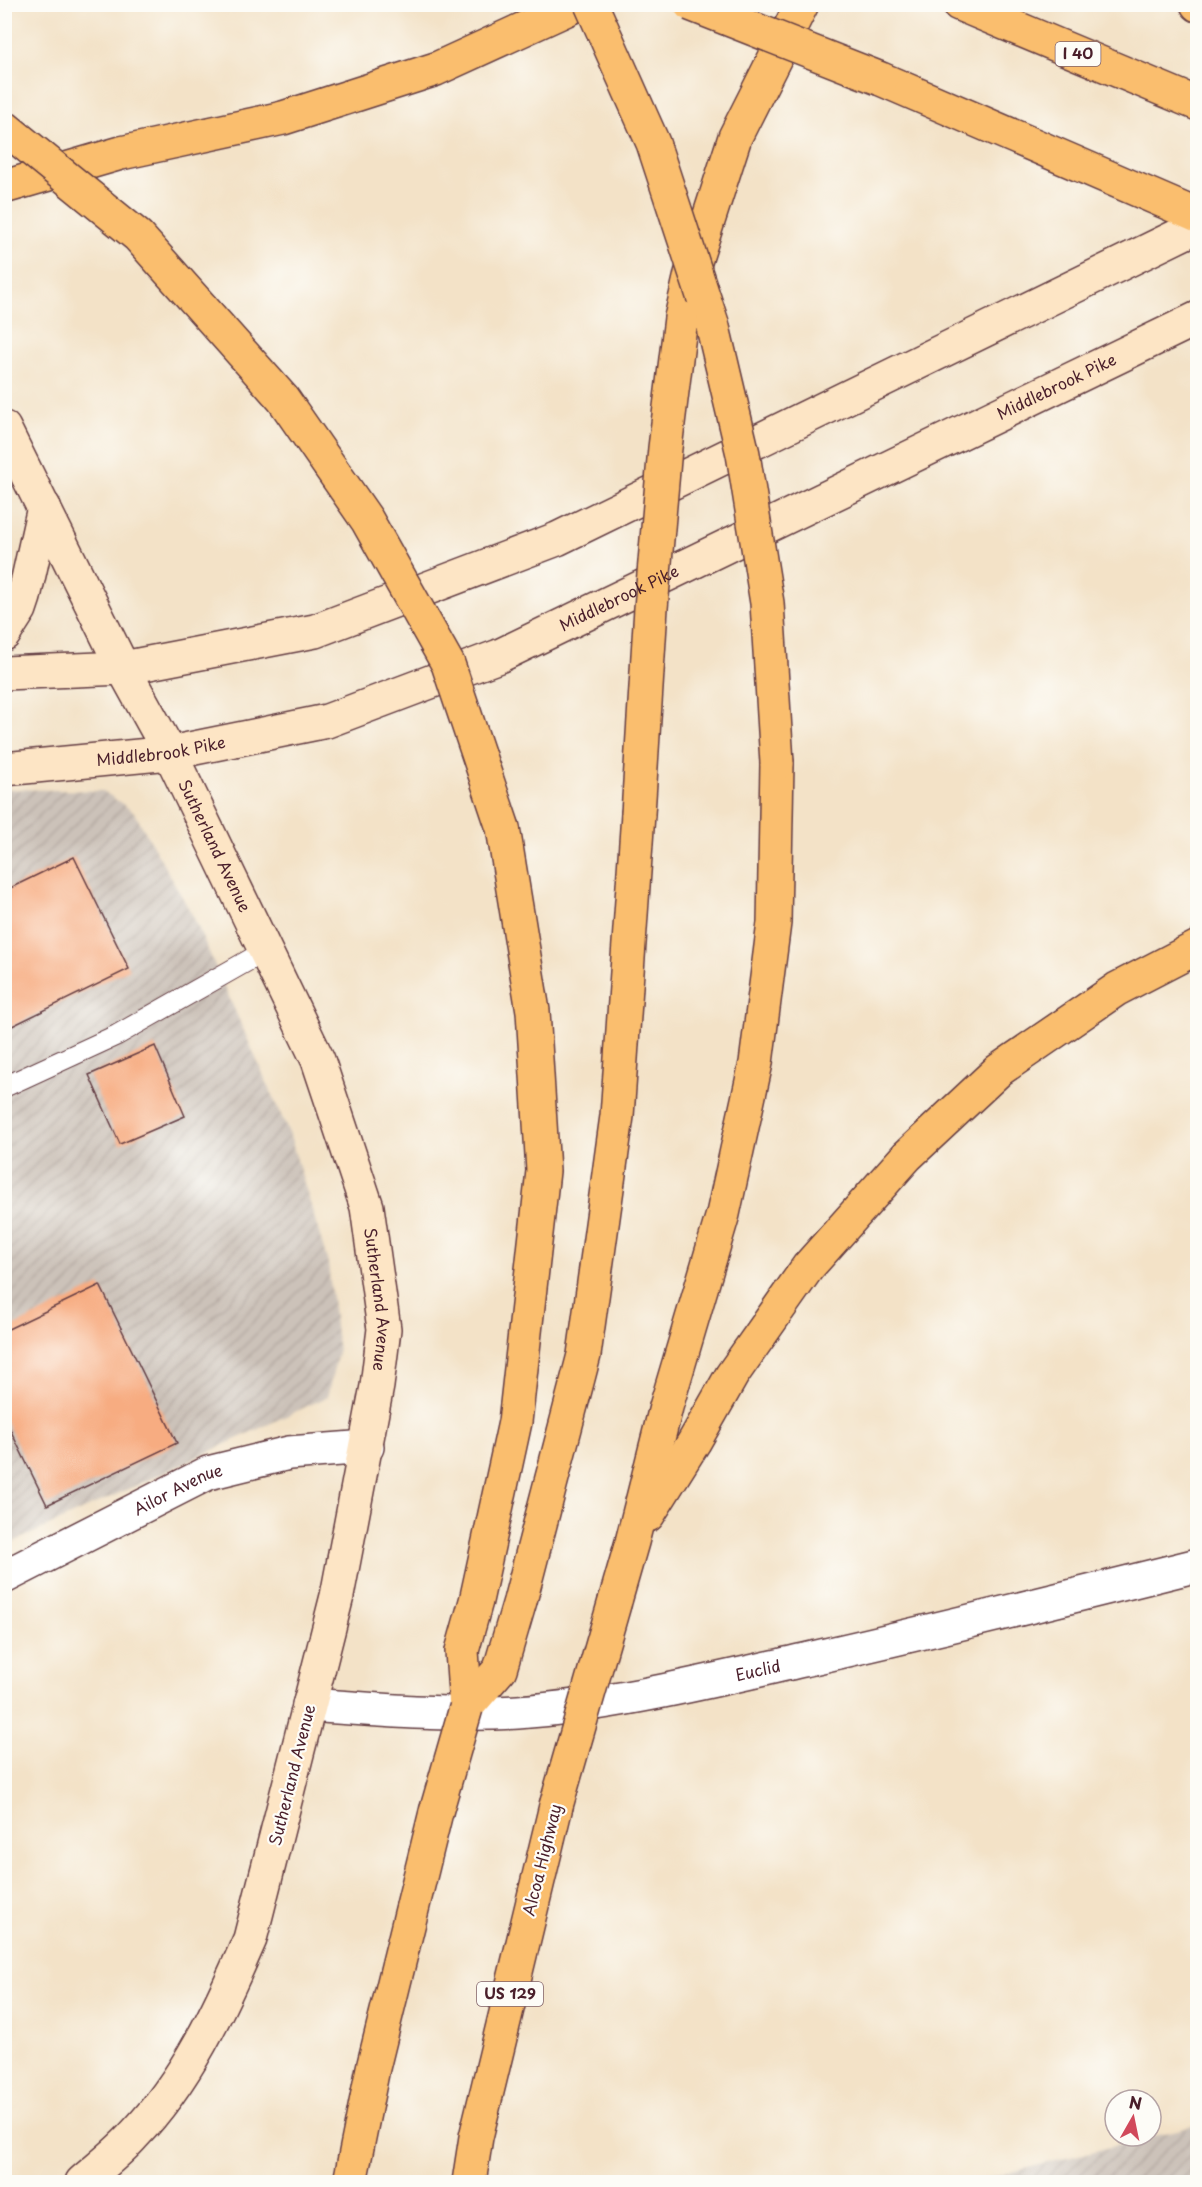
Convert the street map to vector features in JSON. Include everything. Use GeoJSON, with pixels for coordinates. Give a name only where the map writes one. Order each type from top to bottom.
{"type":"FeatureCollection","features":[{"type":"Feature","properties":{"kind":"highway"},"geometry":{"type":"LineString","coordinates":[[4,188],[121,153],[283,118],[436,69],[578,4]]}},
{"type":"Feature","properties":{"kind":"highway"},"geometry":{"type":"LineString","coordinates":[[591,4],[653,143],[715,334],[743,454],[767,603],[777,763],[774,923],[756,1063],[723,1214],[666,1407],[632,1542]]}},
{"type":"Feature","properties":{"kind":"highway"},"geometry":{"type":"LineString","coordinates":[[690,4],[881,79],[1197,216]]}},
{"type":"Feature","properties":{"kind":"highway"},"geometry":{"type":"LineString","coordinates":[[466,1708],[500,1669],[584,1355],[617,1116],[651,608],[664,448],[681,318],[691,274],[735,137],[802,4]]}},
{"type":"Feature","properties":{"kind":"highway","name":"I 40"},"geometry":{"type":"LineString","coordinates":[[959,4],[1197,104]]}},
{"type":"Feature","properties":{"kind":"highway"},"geometry":{"type":"LineString","coordinates":[[4,127],[138,236],[283,399],[367,520],[448,664],[503,828],[533,1011],[543,1171],[515,1422],[476,1601],[462,1651],[466,1708],[436,1812],[373,2068],[350,2182]]}},
{"type":"Feature","properties":{"kind":"highway"},"geometry":{"type":"LineString","coordinates":[[632,1542],[694,1442],[732,1375],[808,1267],[907,1156],[999,1070],[1117,989],[1197,947]]}},
{"type":"Feature","properties":{"kind":"highway","name":"Alcoa Highway"},"geometry":{"type":"LineString","coordinates":[[469,2182],[476,2137],[556,1806],[632,1542]]}},
{"type":"Feature","properties":{"kind":"main road"},"geometry":{"type":"LineString","coordinates":[[4,673],[123,668],[315,631],[557,539],[1197,226]]}},
{"type":"Feature","properties":{"kind":"main road","name":"Middlebrook Pike"},"geometry":{"type":"LineString","coordinates":[[4,769],[170,753],[327,721],[499,656],[1197,318]]}},
{"type":"Feature","properties":{"kind":"main road","name":"Sutherland Avenue"},"geometry":{"type":"LineString","coordinates":[[4,428],[123,668],[170,753],[318,1060],[367,1207],[384,1329],[367,1447],[337,1596],[250,1939],[191,2061],[161,2103],[133,2136],[82,2182]]}},
{"type":"Feature","properties":{"kind":"main road"},"geometry":{"type":"LineString","coordinates":[[4,634],[20,609],[24,597],[44,507]]}},
{"type":"Feature","properties":{"kind":"street","name":"Ailor Avenue"},"geometry":{"type":"LineString","coordinates":[[4,1577],[208,1473],[289,1453],[367,1447]]}},
{"type":"Feature","properties":{"kind":"street","name":"Euclid"},"geometry":{"type":"LineString","coordinates":[[309,1705],[451,1714],[519,1712],[610,1702],[943,1628],[1197,1565]]}},
{"type":"Feature","properties":{"kind":"lane"},"geometry":{"type":"LineString","coordinates":[[4,1087],[117,1035],[265,951]]}},
{"type":"Feature","properties":{"kind":"shaded area"},"geometry":{"type":"Polygon","coordinates":[[[5,789],[103,791],[134,812],[194,918],[289,1133],[328,1263],[338,1352],[327,1397],[5,1546],[5,789]]]}},
{"type":"Feature","properties":{"kind":"shaded area"},"geometry":{"type":"Polygon","coordinates":[[[1197,2125],[1197,2182],[972,2182],[1106,2148],[1163,2148],[1163,2134],[1197,2125]]]}},
{"type":"Feature","properties":{"kind":"building"},"geometry":{"type":"Polygon","coordinates":[[[74,857],[129,969],[4,1030],[4,891],[74,857]]]}},
{"type":"Feature","properties":{"kind":"building"},"geometry":{"type":"Polygon","coordinates":[[[155,1046],[185,1116],[120,1144],[89,1075],[155,1046]]]}},
{"type":"Feature","properties":{"kind":"building"},"geometry":{"type":"Polygon","coordinates":[[[100,1285],[177,1443],[47,1505],[4,1417],[4,1331],[100,1285]]]}}]}
